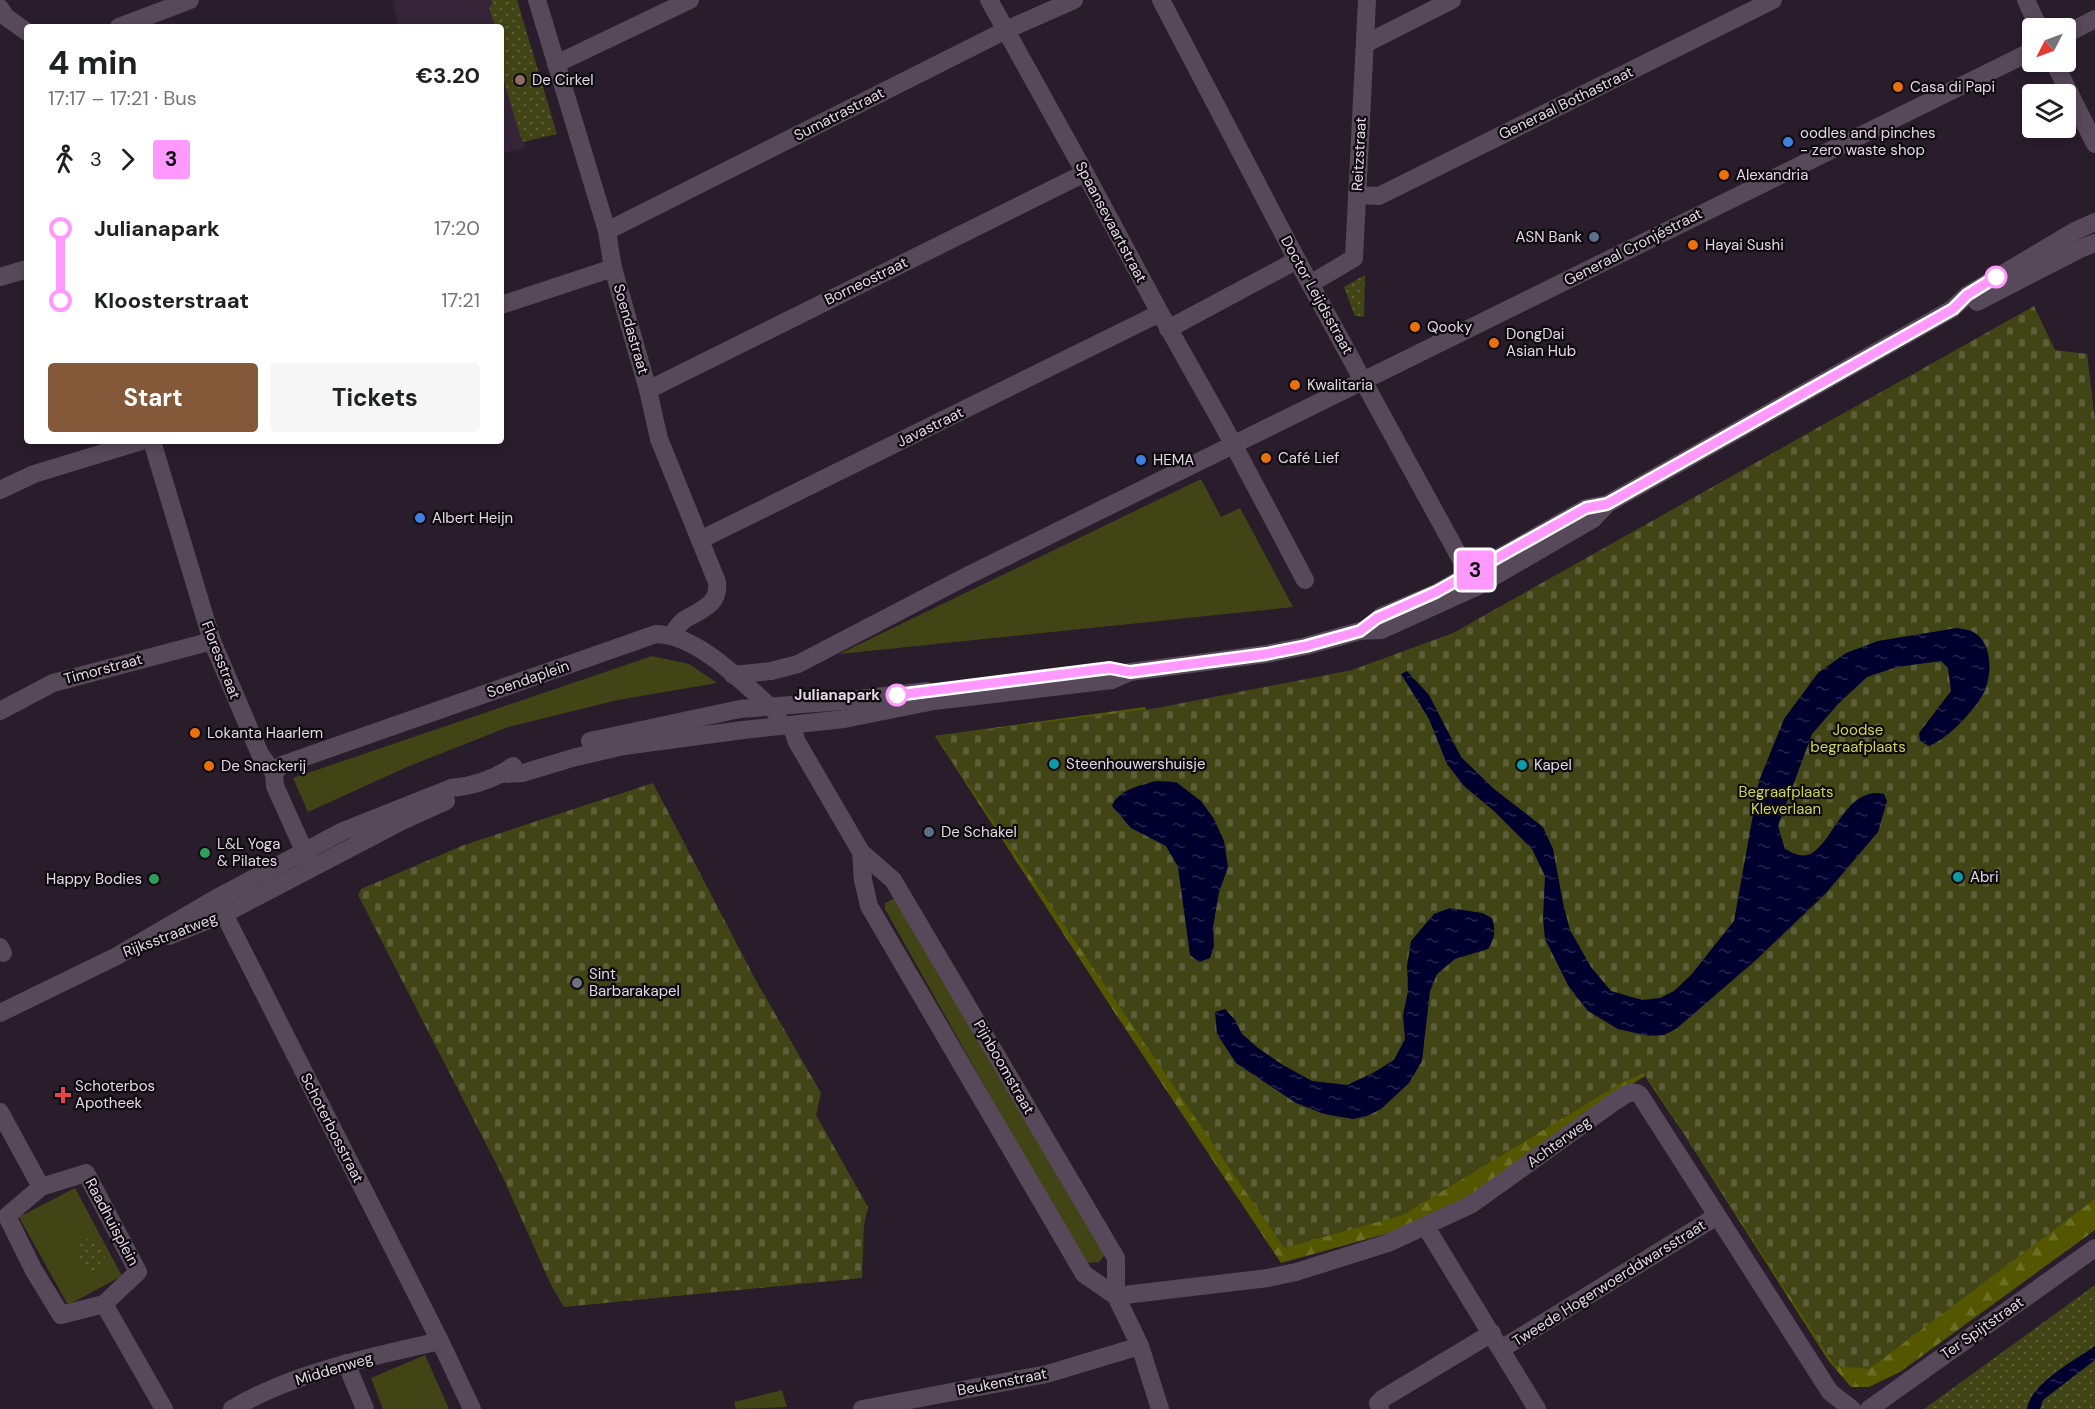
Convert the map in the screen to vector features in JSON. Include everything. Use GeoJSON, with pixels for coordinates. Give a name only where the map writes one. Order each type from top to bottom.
{"type":"FeatureCollection","features":[{"type":"Feature","properties":{"kind":"street"},"geometry":{"type":"LineString","coordinates":[[127,24],[190,0]]}},
{"type":"Feature","properties":{"kind":"street","name":"Soendastraat"},"geometry":{"type":"LineString","coordinates":[[537,0],[607,231],[613,268],[648,390],[659,439],[717,582],[717,595],[702,611],[683,621],[672,636]]}},
{"type":"Feature","properties":{"kind":"street"},"geometry":{"type":"LineString","coordinates":[[556,64],[690,0]]}},
{"type":"Feature","properties":{"kind":"street","name":"Spaansevaartstraat"},"geometry":{"type":"LineString","coordinates":[[989,0],[1233,444]]}},
{"type":"Feature","properties":{"kind":"street","name":"Sumatrastraat"},"geometry":{"type":"LineString","coordinates":[[607,231],[1006,30],[1074,0]]}},
{"type":"Feature","properties":{"kind":"street","name":"Doctor Leijdsstraat"},"geometry":{"type":"LineString","coordinates":[[1161,0],[1297,260],[1472,581]]}},
{"type":"Feature","properties":{"kind":"street","name":"Reitzstraat"},"geometry":{"type":"LineString","coordinates":[[1310,284],[1354,258],[1366,0]]}},
{"type":"Feature","properties":{"kind":"street"},"geometry":{"type":"LineString","coordinates":[[1365,44],[1452,0]]}},
{"type":"Feature","properties":{"kind":"street","name":"Generaal Bothastraat"},"geometry":{"type":"LineString","coordinates":[[1357,195],[1379,196],[1773,0]]}},
{"type":"Feature","properties":{"kind":"street"},"geometry":{"type":"LineString","coordinates":[[2026,0],[2034,18]]}},
{"type":"Feature","properties":{"kind":"street"},"geometry":{"type":"LineString","coordinates":[[2,15],[24,30]]}},
{"type":"Feature","properties":{"kind":"street"},"geometry":{"type":"LineString","coordinates":[[2076,29],[2095,19]]}},
{"type":"Feature","properties":{"kind":"street","name":"Generaal Cronjéstraat"},"geometry":{"type":"LineString","coordinates":[[1233,444],[2022,56]]}},
{"type":"Feature","properties":{"kind":"street"},"geometry":{"type":"LineString","coordinates":[[2059,72],[2095,144]]}},
{"type":"Feature","properties":{"kind":"street","name":"Borneostraat"},"geometry":{"type":"LineString","coordinates":[[648,390],[1085,173]]}},
{"type":"Feature","properties":{"kind":"street"},"geometry":{"type":"LineString","coordinates":[[1953,309],[1967,295],[2074,231],[2095,222]]}},
{"type":"Feature","properties":{"kind":"street"},"geometry":{"type":"LineString","coordinates":[[219,907],[304,851],[343,831],[398,807],[451,788],[468,786],[503,774],[523,773],[624,746],[844,719],[934,701],[1112,680],[1130,672],[1266,654],[1360,631],[1381,630],[1441,604],[1472,581],[1593,519],[1607,504],[1953,309],[1972,304],[2095,243]]}},
{"type":"Feature","properties":{"kind":"street","name":"Javastraat"},"geometry":{"type":"LineString","coordinates":[[700,540],[1297,260]]}},
{"type":"Feature","properties":{"kind":"street"},"geometry":{"type":"LineString","coordinates":[[504,304],[613,268]]}},
{"type":"Feature","properties":{"kind":"street"},"geometry":{"type":"LineString","coordinates":[[0,277],[24,270]]}},
{"type":"Feature","properties":{"kind":"street"},"geometry":{"type":"LineString","coordinates":[[0,490],[34,474],[132,444]]}},
{"type":"Feature","properties":{"kind":"street","name":"Floresstraat"},"geometry":{"type":"LineString","coordinates":[[153,444],[212,641],[260,754],[274,773],[275,786],[312,869]]}},
{"type":"Feature","properties":{"kind":"street"},"geometry":{"type":"LineString","coordinates":[[733,675],[771,672],[798,664],[969,575],[1190,468],[1233,444],[1305,580]]}},
{"type":"Feature","properties":{"kind":"street","name":"Soendaplein"},"geometry":{"type":"LineString","coordinates":[[274,773],[282,765],[583,659],[656,634],[672,636]]}},
{"type":"Feature","properties":{"kind":"street"},"geometry":{"type":"LineString","coordinates":[[672,636],[691,644],[733,675],[791,725]]}},
{"type":"Feature","properties":{"kind":"street","name":"Timorstraat"},"geometry":{"type":"LineString","coordinates":[[0,711],[53,682],[212,641]]}},
{"type":"Feature","properties":{"kind":"street"},"geometry":{"type":"LineString","coordinates":[[503,774],[519,762],[621,733],[740,709],[862,699],[1110,668],[1130,672]]}},
{"type":"Feature","properties":{"kind":"street"},"geometry":{"type":"LineString","coordinates":[[791,725],[801,704]]}},
{"type":"Feature","properties":{"kind":"street","name":"Pijnboomstraat"},"geometry":{"type":"LineString","coordinates":[[791,725],[797,742],[861,852],[893,880],[1116,1258],[1116,1296],[1140,1346],[1160,1409]]}},
{"type":"Feature","properties":{"kind":"street"},"geometry":{"type":"LineString","coordinates":[[219,907],[312,869],[402,821],[455,797],[468,786]]}},
{"type":"Feature","properties":{"kind":"street","name":"Pijnboomstraat"},"geometry":{"type":"LineString","coordinates":[[861,852],[863,880],[869,906],[1084,1274],[1116,1296]]}},
{"type":"Feature","properties":{"kind":"street","name":"Rijksstraatweg"},"geometry":{"type":"LineString","coordinates":[[0,1013],[219,907]]}},
{"type":"Feature","properties":{"kind":"street","name":"Schoterbosstraat"},"geometry":{"type":"LineString","coordinates":[[219,907],[440,1341],[472,1409]]}},
{"type":"Feature","properties":{"kind":"street","name":"Achterweg"},"geometry":{"type":"LineString","coordinates":[[1116,1296],[1286,1274],[1388,1244],[1472,1203],[1631,1091],[1640,1095],[1830,1392],[1852,1409]]}},
{"type":"Feature","properties":{"kind":"street"},"geometry":{"type":"LineString","coordinates":[[0,1112],[40,1187]]}},
{"type":"Feature","properties":{"kind":"street","name":"Raadhuisplein"},"geometry":{"type":"LineString","coordinates":[[86,1173],[138,1272],[104,1304],[61,1315],[33,1269],[7,1216],[40,1187],[86,1173]]}},
{"type":"Feature","properties":{"kind":"street","name":"Tweede Hogerwoerddwarsstraat"},"geometry":{"type":"LineString","coordinates":[[1502,1349],[1717,1216]]}},
{"type":"Feature","properties":{"kind":"street"},"geometry":{"type":"LineString","coordinates":[[1426,1227],[1537,1409]]}},
{"type":"Feature","properties":{"kind":"street","name":"Ter Spijtstraat"},"geometry":{"type":"LineString","coordinates":[[1869,1409],[2095,1248]]}},
{"type":"Feature","properties":{"kind":"street"},"geometry":{"type":"LineString","coordinates":[[104,1304],[164,1409]]}},
{"type":"Feature","properties":{"kind":"street","name":"Tweede Hogerwoerddwarsstraat"},"geometry":{"type":"LineString","coordinates":[[1380,1409],[1378,1403],[1382,1399],[1491,1334]]}},
{"type":"Feature","properties":{"kind":"street","name":"Middenweg"},"geometry":{"type":"LineString","coordinates":[[232,1409],[254,1396],[346,1363],[440,1341]]}},
{"type":"Feature","properties":{"kind":"street","name":"Beukenstraat"},"geometry":{"type":"LineString","coordinates":[[862,1409],[1047,1374],[1140,1346]]}},
{"type":"Feature","properties":{"kind":"street"},"geometry":{"type":"LineString","coordinates":[[346,1363],[366,1409]]}},
{"type":"Feature","properties":{"kind":"shaded area","name":"De Cirkel"},"geometry":{"type":"Polygon","coordinates":[[[392,0],[517,0],[525,148],[504,153],[504,24],[398,24],[392,0]]]}},
{"type":"Feature","properties":{"kind":"green space"},"geometry":{"type":"Polygon","coordinates":[[[491,0],[517,0],[557,134],[522,142],[504,81],[504,24],[494,24],[489,7],[492,4],[491,0]]]}},
{"type":"Feature","properties":{"kind":"green space"},"geometry":{"type":"Polygon","coordinates":[[[1365,275],[1364,317],[1355,316],[1344,287],[1365,275]]]}},
{"type":"Feature","properties":{"kind":"green space","name":"Begraafplaats Kleverlaan"},"geometry":{"type":"Polygon","coordinates":[[[2034,306],[2055,350],[2087,354],[2095,421],[2095,1199],[1869,1369],[1835,1366],[1643,1074],[1623,1082],[1403,1215],[1284,1248],[935,736],[1157,708],[1352,670],[1453,633],[2034,306]]]}},
{"type":"Feature","properties":{"kind":"green space"},"geometry":{"type":"Polygon","coordinates":[[[1201,479],[1221,517],[1240,508],[1293,607],[839,654],[1201,479]]]}},
{"type":"Feature","properties":{"kind":"green space"},"geometry":{"type":"Polygon","coordinates":[[[652,656],[689,664],[717,683],[618,700],[508,727],[407,767],[308,812],[293,778],[652,656]]]}},
{"type":"Feature","properties":{"kind":"green space"},"geometry":{"type":"Polygon","coordinates":[[[1145,707],[1152,735],[1644,1070],[2095,1160],[2095,1230],[1900,1372],[1869,1387],[1851,1387],[1828,1360],[1645,1076],[1595,1107],[1468,1199],[1400,1230],[1281,1263],[935,736],[1145,707]]]}},
{"type":"Feature","properties":{"kind":"green space"},"geometry":{"type":"Polygon","coordinates":[[[653,783],[755,979],[821,1093],[816,1115],[868,1207],[864,1224],[862,1278],[564,1307],[551,1285],[501,1173],[358,895],[361,889],[464,845],[653,783]]]}},
{"type":"Feature","properties":{"kind":"green space"},"geometry":{"type":"Polygon","coordinates":[[[895,898],[1102,1247],[1104,1256],[1099,1262],[1087,1263],[1080,1255],[885,909],[885,903],[895,898]]]}},
{"type":"Feature","properties":{"kind":"green space"},"geometry":{"type":"Polygon","coordinates":[[[75,1188],[122,1276],[68,1305],[19,1217],[75,1188]]]}},
{"type":"Feature","properties":{"kind":"green space"},"geometry":{"type":"Polygon","coordinates":[[[94,1235],[108,1263],[89,1273],[74,1247],[94,1235]]]}},
{"type":"Feature","properties":{"kind":"green space"},"geometry":{"type":"Polygon","coordinates":[[[2095,1285],[2095,1409],[1924,1409],[2095,1285]]]}},
{"type":"Feature","properties":{"kind":"green space"},"geometry":{"type":"Polygon","coordinates":[[[425,1355],[449,1409],[383,1409],[371,1378],[425,1355]]]}},
{"type":"Feature","properties":{"kind":"green space"},"geometry":{"type":"Polygon","coordinates":[[[782,1390],[787,1407],[736,1409],[734,1402],[782,1390]]]}},
{"type":"Feature","properties":{"kind":"water"},"geometry":{"type":"Polygon","coordinates":[[[1957,628],[1969,630],[1981,638],[1989,659],[1987,683],[1976,705],[1953,730],[1936,743],[1929,746],[1920,741],[1919,733],[1951,691],[1948,668],[1941,661],[1897,667],[1867,677],[1838,704],[1812,734],[1778,826],[1785,849],[1801,855],[1815,851],[1855,801],[1873,793],[1884,794],[1887,801],[1878,832],[1826,893],[1756,960],[1676,1029],[1664,1035],[1649,1036],[1618,1029],[1588,1011],[1576,996],[1545,939],[1543,919],[1545,876],[1532,849],[1494,811],[1464,786],[1447,764],[1429,719],[1401,674],[1407,671],[1429,695],[1461,757],[1494,789],[1543,827],[1553,849],[1570,930],[1591,967],[1611,991],[1642,1000],[1660,998],[1674,991],[1691,975],[1734,921],[1759,781],[1784,719],[1818,673],[1846,653],[1878,641],[1957,628]]]}},
{"type":"Feature","properties":{"kind":"water"},"geometry":{"type":"Polygon","coordinates":[[[1156,781],[1176,782],[1201,801],[1214,819],[1224,841],[1228,867],[1219,892],[1213,927],[1214,946],[1210,958],[1199,962],[1190,955],[1178,867],[1166,846],[1131,828],[1112,806],[1115,800],[1125,792],[1156,781]]]}},
{"type":"Feature","properties":{"kind":"water"},"geometry":{"type":"Polygon","coordinates":[[[1450,908],[1482,913],[1492,918],[1493,937],[1488,949],[1455,959],[1437,974],[1430,991],[1422,1061],[1409,1083],[1381,1109],[1367,1116],[1353,1119],[1324,1114],[1296,1103],[1236,1063],[1217,1034],[1215,1012],[1225,1009],[1235,1020],[1242,1034],[1258,1048],[1312,1081],[1347,1085],[1373,1073],[1394,1060],[1405,1039],[1403,1015],[1408,991],[1407,966],[1411,941],[1434,914],[1450,908]]]}},
{"type":"Feature","properties":{"kind":"water"},"geometry":{"type":"Polygon","coordinates":[[[2095,1346],[2095,1360],[2043,1400],[2040,1409],[2027,1409],[2036,1390],[2065,1366],[2095,1346]]]}},
{"type":"Feature","properties":{"kind":"bus line","name":"3"},"geometry":{"type":"LineString","coordinates":[[897,695],[1110,668],[1130,672],[1266,654],[1360,631],[1377,618],[1436,592],[1586,508],[1607,504],[1953,309],[1967,295],[1996,277]]}},
{"type":"Feature","properties":{"kind":"place","name":"De Cirkel"},"geometry":{"type":"Point","coordinates":[520,80]}},
{"type":"Feature","properties":{"kind":"place","name":"Casa di Papi"},"geometry":{"type":"Point","coordinates":[1898,87]}},
{"type":"Feature","properties":{"kind":"place","name":"oodles and pinches - zero waste shop"},"geometry":{"type":"Point","coordinates":[1788,142]}},
{"type":"Feature","properties":{"kind":"place","name":"Alexandria"},"geometry":{"type":"Point","coordinates":[1724,175]}},
{"type":"Feature","properties":{"kind":"place","name":"ASN Bank"},"geometry":{"type":"Point","coordinates":[1594,237]}},
{"type":"Feature","properties":{"kind":"place","name":"Hayai Sushi"},"geometry":{"type":"Point","coordinates":[1693,245]}},
{"type":"Feature","properties":{"kind":"place","name":"Qooky"},"geometry":{"type":"Point","coordinates":[1415,327]}},
{"type":"Feature","properties":{"kind":"place","name":"DongDai Asian Hub"},"geometry":{"type":"Point","coordinates":[1494,343]}},
{"type":"Feature","properties":{"kind":"place","name":"Kwalitaria"},"geometry":{"type":"Point","coordinates":[1295,385]}},
{"type":"Feature","properties":{"kind":"place","name":"Café Lief"},"geometry":{"type":"Point","coordinates":[1266,458]}},
{"type":"Feature","properties":{"kind":"place","name":"HEMA"},"geometry":{"type":"Point","coordinates":[1141,460]}},
{"type":"Feature","properties":{"kind":"place","name":"Albert Heijn"},"geometry":{"type":"Point","coordinates":[420,518]}},
{"type":"Feature","properties":{"kind":"place","name":"Julianapark"},"geometry":{"type":"Point","coordinates":[897,695]}},
{"type":"Feature","properties":{"kind":"place","name":"Lokanta Haarlem"},"geometry":{"type":"Point","coordinates":[195,733]}},
{"type":"Feature","properties":{"kind":"place","name":"Steenhouwershuisje"},"geometry":{"type":"Point","coordinates":[1054,764]}},
{"type":"Feature","properties":{"kind":"place","name":"Kapel"},"geometry":{"type":"Point","coordinates":[1522,765]}},
{"type":"Feature","properties":{"kind":"place","name":"De Snackerij"},"geometry":{"type":"Point","coordinates":[209,766]}},
{"type":"Feature","properties":{"kind":"place","name":"De Schakel"},"geometry":{"type":"Point","coordinates":[929,832]}},
{"type":"Feature","properties":{"kind":"place","name":"L&L Yoga & Pilates"},"geometry":{"type":"Point","coordinates":[205,853]}},
{"type":"Feature","properties":{"kind":"place","name":"Abri"},"geometry":{"type":"Point","coordinates":[1958,877]}},
{"type":"Feature","properties":{"kind":"place","name":"Happy Bodies"},"geometry":{"type":"Point","coordinates":[154,879]}},
{"type":"Feature","properties":{"kind":"place","name":"Sint Barbarakapel"},"geometry":{"type":"Point","coordinates":[577,983]}},
{"type":"Feature","properties":{"kind":"place","name":"Schoterbos Apotheek"},"geometry":{"type":"Point","coordinates":[63,1095]}},
{"type":"Feature","properties":{"kind":"park label","name":"Joodse begraafplaats"},"geometry":{"type":"Point","coordinates":[1858,738]}}]}
